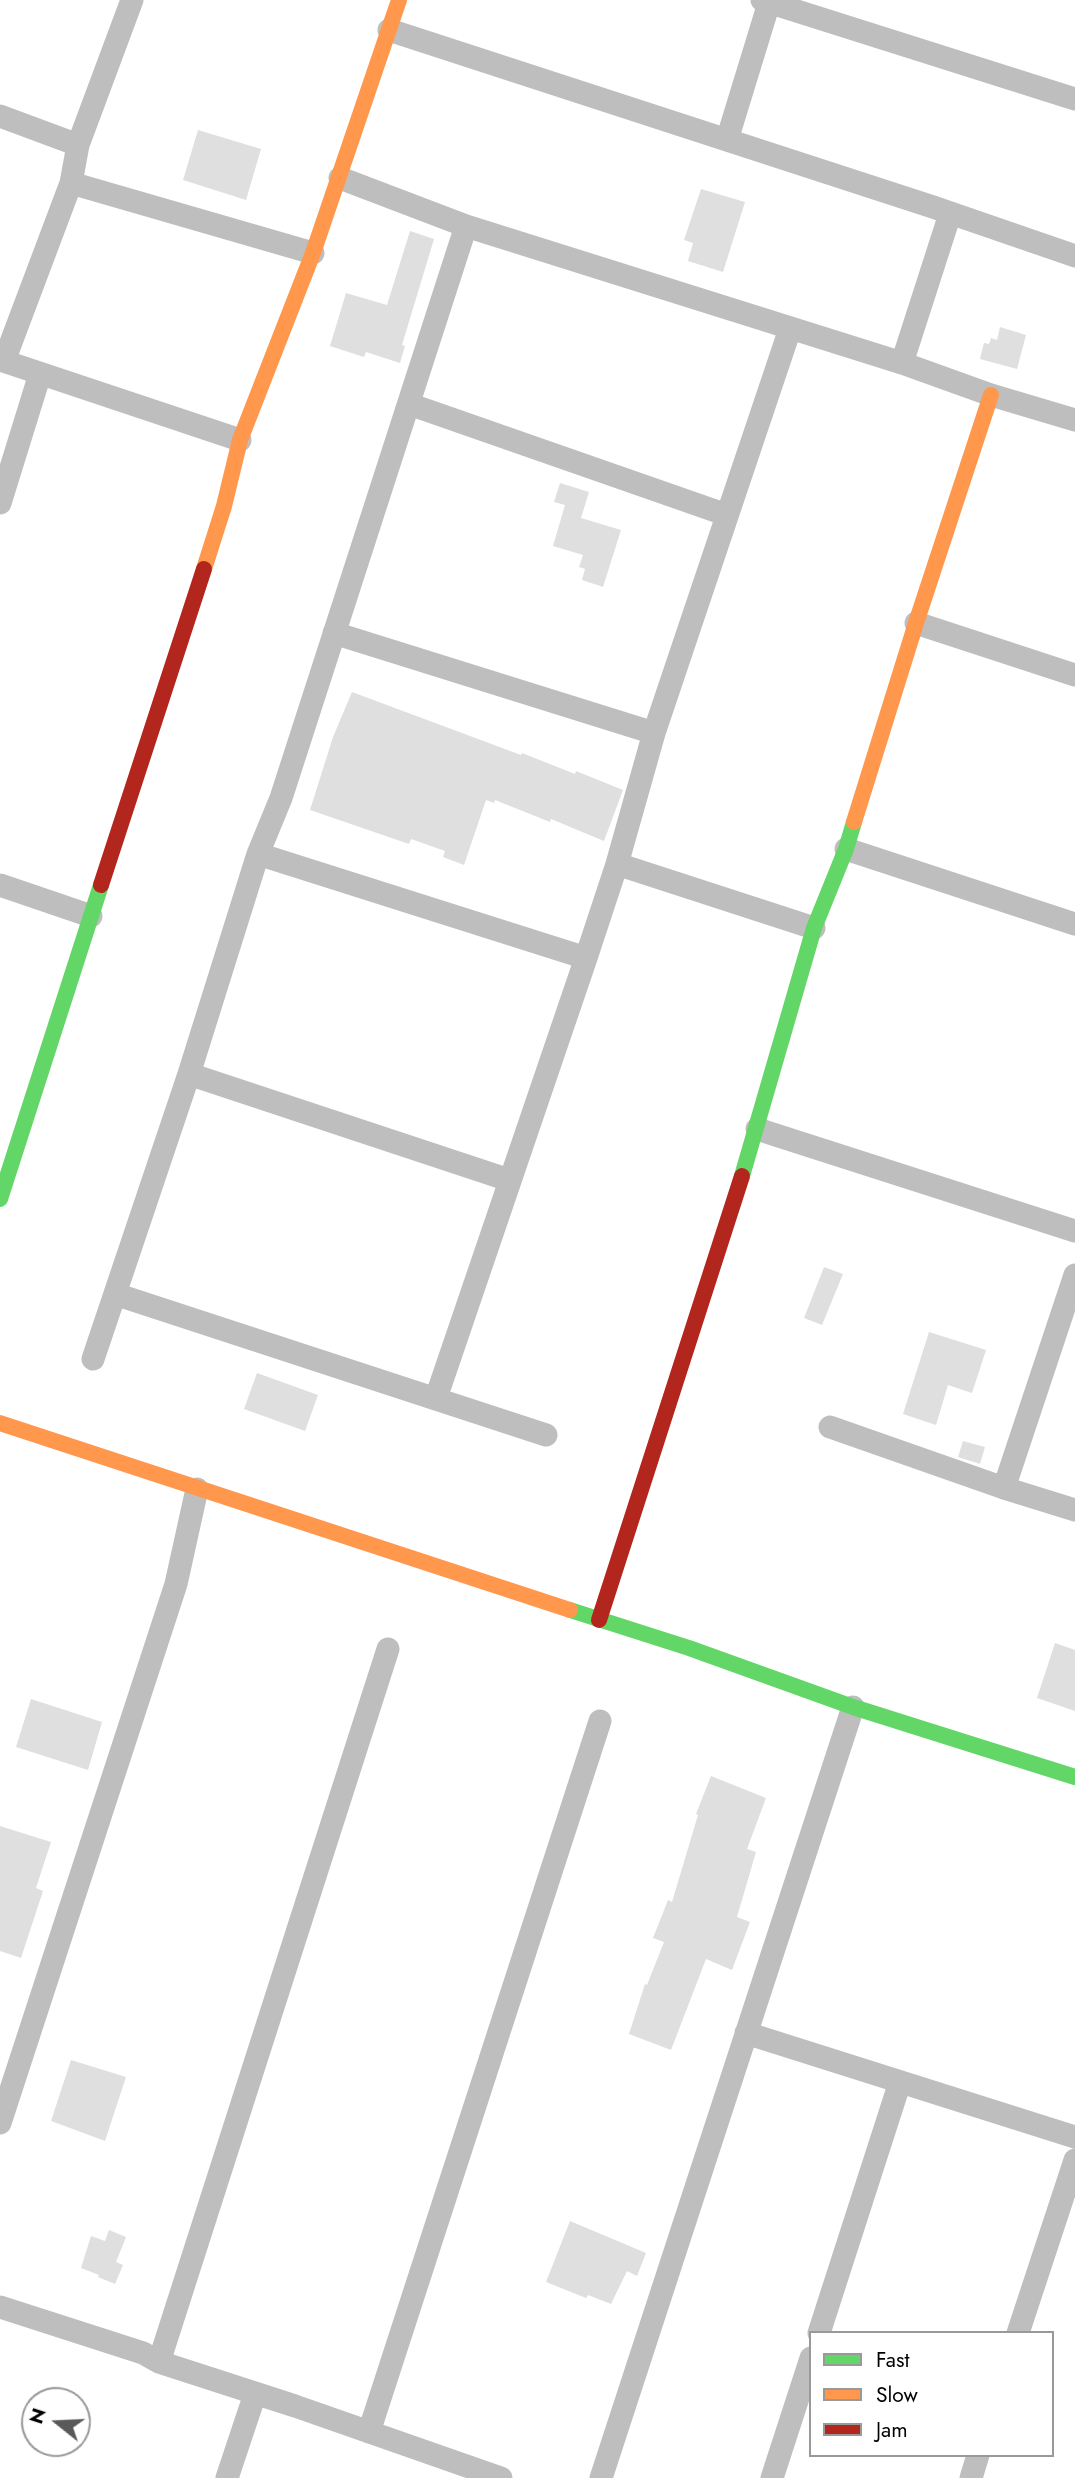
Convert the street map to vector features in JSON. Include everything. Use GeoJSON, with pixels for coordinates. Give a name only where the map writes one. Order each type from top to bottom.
{"type":"FeatureCollection","features":[{"type":"Feature","properties":{"kind":"street"},"geometry":{"type":"LineString","coordinates":[[132,0],[78,145],[71,183],[2,361],[240,440]]}},
{"type":"Feature","properties":{"kind":"street"},"geometry":{"type":"LineString","coordinates":[[0,1199],[224,506],[240,440],[313,253],[399,0]]}},
{"type":"Feature","properties":{"kind":"street"},"geometry":{"type":"LineString","coordinates":[[727,141],[766,1],[1075,99]]}},
{"type":"Feature","properties":{"kind":"street"},"geometry":{"type":"LineString","coordinates":[[389,30],[1075,256]]}},
{"type":"Feature","properties":{"kind":"street"},"geometry":{"type":"LineString","coordinates":[[0,116],[78,145]]}},
{"type":"Feature","properties":{"kind":"street"},"geometry":{"type":"LineString","coordinates":[[340,178],[466,226],[1075,420]]}},
{"type":"Feature","properties":{"kind":"street"},"geometry":{"type":"LineString","coordinates":[[71,183],[313,253]]}},
{"type":"Feature","properties":{"kind":"street"},"geometry":{"type":"LineString","coordinates":[[902,363],[950,214]]}},
{"type":"Feature","properties":{"kind":"street"},"geometry":{"type":"LineString","coordinates":[[93,1359],[258,854],[281,799],[466,226]]}},
{"type":"Feature","properties":{"kind":"street"},"geometry":{"type":"LineString","coordinates":[[436,1398],[586,958],[617,864],[654,733],[790,329]]}},
{"type":"Feature","properties":{"kind":"street"},"geometry":{"type":"LineString","coordinates":[[0,503],[40,374]]}},
{"type":"Feature","properties":{"kind":"street"},"geometry":{"type":"LineString","coordinates":[[599,1620],[757,1129],[814,928],[846,849],[991,395]]}},
{"type":"Feature","properties":{"kind":"street"},"geometry":{"type":"LineString","coordinates":[[409,404],[727,515]]}},
{"type":"Feature","properties":{"kind":"street"},"geometry":{"type":"LineString","coordinates":[[916,623],[1075,675]]}},
{"type":"Feature","properties":{"kind":"street"},"geometry":{"type":"LineString","coordinates":[[334,634],[654,733]]}},
{"type":"Feature","properties":{"kind":"street"},"geometry":{"type":"LineString","coordinates":[[846,849],[1075,924]]}},
{"type":"Feature","properties":{"kind":"street"},"geometry":{"type":"LineString","coordinates":[[258,854],[586,958]]}},
{"type":"Feature","properties":{"kind":"street"},"geometry":{"type":"LineString","coordinates":[[617,864],[814,928]]}},
{"type":"Feature","properties":{"kind":"street"},"geometry":{"type":"LineString","coordinates":[[0,885],[91,916]]}},
{"type":"Feature","properties":{"kind":"street"},"geometry":{"type":"LineString","coordinates":[[188,1074],[509,1180]]}},
{"type":"Feature","properties":{"kind":"street"},"geometry":{"type":"LineString","coordinates":[[757,1129],[1075,1231]]}},
{"type":"Feature","properties":{"kind":"street"},"geometry":{"type":"LineString","coordinates":[[1004,1488],[1075,1275]]}},
{"type":"Feature","properties":{"kind":"street"},"geometry":{"type":"LineString","coordinates":[[115,1294],[546,1435]]}},
{"type":"Feature","properties":{"kind":"street"},"geometry":{"type":"LineString","coordinates":[[0,1423],[689,1648],[853,1707],[1075,1777]]}},
{"type":"Feature","properties":{"kind":"street"},"geometry":{"type":"LineString","coordinates":[[830,1427],[1075,1510]]}},
{"type":"Feature","properties":{"kind":"street"},"geometry":{"type":"LineString","coordinates":[[0,2123],[176,1584],[197,1489]]}},
{"type":"Feature","properties":{"kind":"street"},"geometry":{"type":"LineString","coordinates":[[159,2362],[388,1649]]}},
{"type":"Feature","properties":{"kind":"street"},"geometry":{"type":"LineString","coordinates":[[601,2478],[853,1707]]}},
{"type":"Feature","properties":{"kind":"street"},"geometry":{"type":"LineString","coordinates":[[369,2432],[600,1721]]}},
{"type":"Feature","properties":{"kind":"street"},"geometry":{"type":"LineString","coordinates":[[746,2033],[1075,2137]]}},
{"type":"Feature","properties":{"kind":"street"},"geometry":{"type":"LineString","coordinates":[[820,2331],[900,2082]]}},
{"type":"Feature","properties":{"kind":"street"},"geometry":{"type":"LineString","coordinates":[[1019,2331],[1075,2160]]}},
{"type":"Feature","properties":{"kind":"street"},"geometry":{"type":"LineString","coordinates":[[0,2307],[142,2353],[159,2362],[369,2432],[488,2476]]}},
{"type":"Feature","properties":{"kind":"street"},"geometry":{"type":"LineString","coordinates":[[772,2478],[809,2364]]}},
{"type":"Feature","properties":{"kind":"street"},"geometry":{"type":"LineString","coordinates":[[227,2478],[255,2395]]}},
{"type":"Feature","properties":{"kind":"street"},"geometry":{"type":"LineString","coordinates":[[971,2478],[977,2457]]}},
{"type":"Feature","properties":{"kind":"building"},"geometry":{"type":"Polygon","coordinates":[[[198,130],[261,149],[246,200],[183,180],[198,130]]]}},
{"type":"Feature","properties":{"kind":"building"},"geometry":{"type":"Polygon","coordinates":[[[701,189],[745,202],[723,272],[688,261],[693,243],[684,240],[701,189]]]}},
{"type":"Feature","properties":{"kind":"building"},"geometry":{"type":"Polygon","coordinates":[[[410,231],[434,239],[402,345],[405,346],[400,363],[366,352],[364,357],[330,346],[346,293],[387,305],[410,231]]]}},
{"type":"Feature","properties":{"kind":"building"},"geometry":{"type":"Polygon","coordinates":[[[1000,327],[1026,335],[1017,369],[980,359],[984,343],[989,344],[991,338],[997,340],[1000,327]]]}},
{"type":"Feature","properties":{"kind":"building"},"geometry":{"type":"Polygon","coordinates":[[[560,483],[589,492],[581,518],[621,530],[603,587],[582,580],[585,569],[579,567],[583,555],[553,546],[565,505],[554,502],[560,483]]]}},
{"type":"Feature","properties":{"kind":"building"},"geometry":{"type":"Polygon","coordinates":[[[352,692],[623,790],[604,841],[551,819],[550,822],[495,800],[494,803],[486,800],[464,865],[443,857],[445,851],[411,839],[409,844],[310,810],[333,737],[352,692]]]}},
{"type":"Feature","properties":{"kind":"building"},"geometry":{"type":"Polygon","coordinates":[[[824,1267],[843,1274],[822,1325],[804,1318],[824,1267]]]}},
{"type":"Feature","properties":{"kind":"building"},"geometry":{"type":"Polygon","coordinates":[[[929,1332],[986,1350],[972,1393],[948,1385],[936,1425],[903,1414],[929,1332]]]}},
{"type":"Feature","properties":{"kind":"building"},"geometry":{"type":"Polygon","coordinates":[[[257,1373],[318,1395],[305,1431],[244,1409],[257,1373]]]}},
{"type":"Feature","properties":{"kind":"building"},"geometry":{"type":"Polygon","coordinates":[[[963,1441],[985,1447],[980,1464],[958,1457],[963,1441]]]}},
{"type":"Feature","properties":{"kind":"building"},"geometry":{"type":"Polygon","coordinates":[[[1055,1643],[1075,1650],[1075,1711],[1037,1698],[1055,1643]]]}},
{"type":"Feature","properties":{"kind":"building"},"geometry":{"type":"Polygon","coordinates":[[[31,1699],[102,1722],[88,1770],[16,1747],[31,1699]]]}},
{"type":"Feature","properties":{"kind":"building"},"geometry":{"type":"Polygon","coordinates":[[[711,1776],[766,1798],[747,1849],[756,1852],[737,1917],[750,1922],[732,1970],[706,1959],[671,2050],[629,2034],[645,1984],[647,1985],[664,1942],[653,1938],[668,1900],[672,1902],[698,1815],[696,1814],[711,1776]]]}},
{"type":"Feature","properties":{"kind":"building"},"geometry":{"type":"Polygon","coordinates":[[[0,1826],[51,1842],[36,1888],[43,1891],[21,1958],[0,1951],[0,1826]]]}},
{"type":"Feature","properties":{"kind":"building"},"geometry":{"type":"Polygon","coordinates":[[[71,2060],[126,2077],[105,2141],[51,2121],[71,2060]]]}},
{"type":"Feature","properties":{"kind":"building"},"geometry":{"type":"Polygon","coordinates":[[[570,2221],[646,2253],[637,2276],[627,2271],[611,2304],[588,2295],[586,2298],[546,2282],[570,2221]]]}},
{"type":"Feature","properties":{"kind":"building"},"geometry":{"type":"Polygon","coordinates":[[[109,2230],[126,2237],[116,2262],[123,2265],[115,2284],[81,2268],[91,2236],[105,2241],[109,2230]]]}},
{"type":"Feature","properties":{"kind":"traffic: fast"},"geometry":{"type":"LineString","coordinates":[[742,1176],[814,928],[854,822]]}},
{"type":"Feature","properties":{"kind":"traffic: fast"},"geometry":{"type":"LineString","coordinates":[[0,1199],[101,885]]}},
{"type":"Feature","properties":{"kind":"traffic: fast"},"geometry":{"type":"LineString","coordinates":[[570,1610],[689,1648],[853,1707],[1075,1777]]}},
{"type":"Feature","properties":{"kind":"traffic: slow"},"geometry":{"type":"LineString","coordinates":[[204,569],[224,506],[240,440],[313,253],[399,0]]}},
{"type":"Feature","properties":{"kind":"traffic: slow"},"geometry":{"type":"LineString","coordinates":[[854,822],[991,395]]}},
{"type":"Feature","properties":{"kind":"traffic: slow"},"geometry":{"type":"LineString","coordinates":[[0,1423],[570,1610]]}},
{"type":"Feature","properties":{"kind":"traffic: jam"},"geometry":{"type":"LineString","coordinates":[[101,885],[204,569]]}},
{"type":"Feature","properties":{"kind":"traffic: jam"},"geometry":{"type":"LineString","coordinates":[[599,1620],[742,1176]]}}]}
